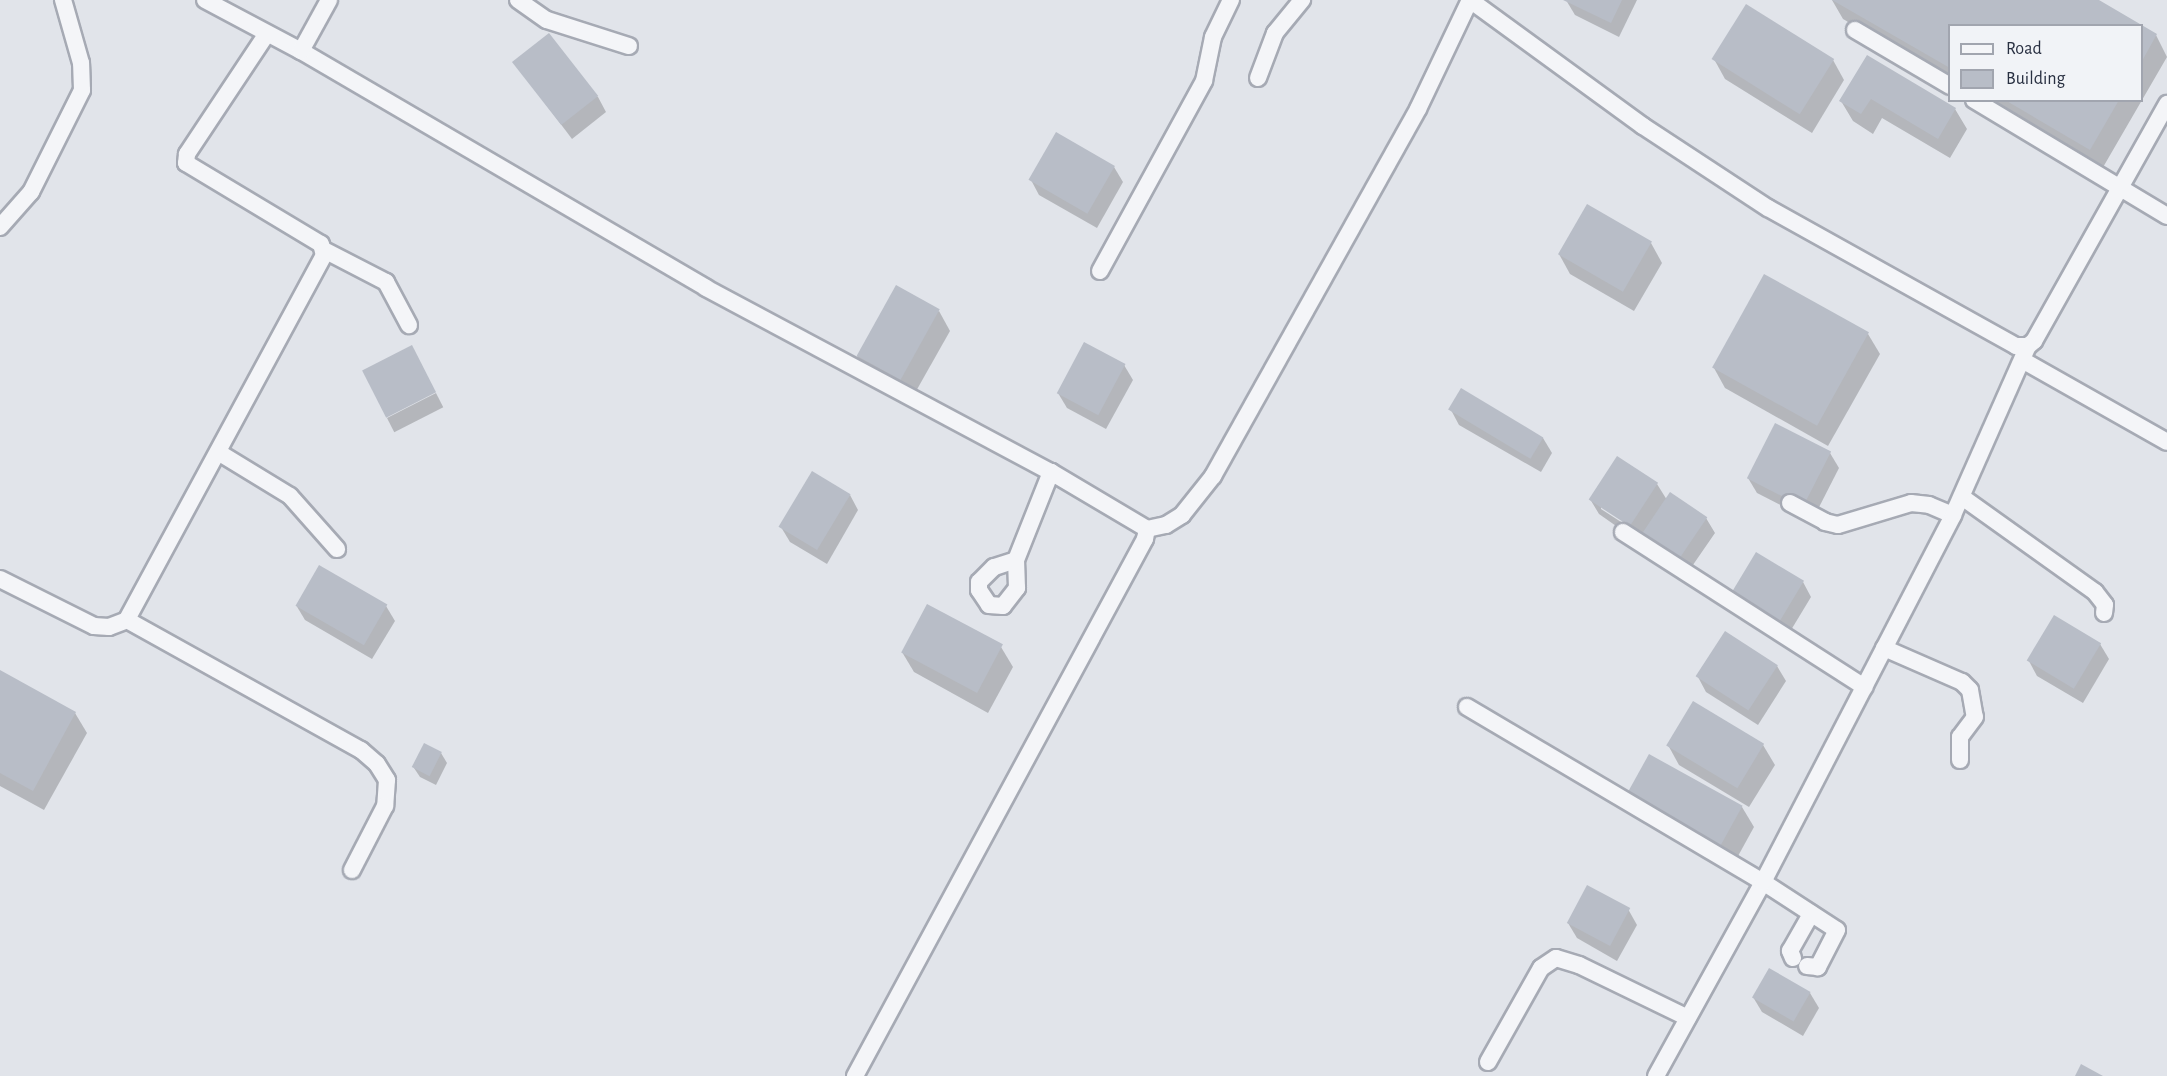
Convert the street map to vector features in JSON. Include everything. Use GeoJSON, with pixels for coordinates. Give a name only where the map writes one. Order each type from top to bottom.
{"type":"FeatureCollection","features":[{"type":"Feature","properties":{"kind":"street"},"geometry":{"type":"LineString","coordinates":[[0,227],[31,192],[82,90],[78,47],[63,0]]}},
{"type":"Feature","properties":{"kind":"street"},"geometry":{"type":"LineString","coordinates":[[205,0],[267,35],[301,51],[706,288],[1051,472],[1148,529],[1167,525],[1182,515],[1213,476],[1418,109],[1470,0],[1643,126],[1768,208],[1970,323],[2016,346],[2167,442]]}},
{"type":"Feature","properties":{"kind":"street"},"geometry":{"type":"LineString","coordinates":[[301,51],[329,0]]}},
{"type":"Feature","properties":{"kind":"street"},"geometry":{"type":"LineString","coordinates":[[518,0],[537,15],[564,27],[629,46]]}},
{"type":"Feature","properties":{"kind":"street"},"geometry":{"type":"LineString","coordinates":[[1100,271],[1204,81],[1215,31],[1231,0]]}},
{"type":"Feature","properties":{"kind":"street"},"geometry":{"type":"LineString","coordinates":[[1258,78],[1275,33],[1302,0]]}},
{"type":"Feature","properties":{"kind":"street"},"geometry":{"type":"LineString","coordinates":[[1855,30],[1948,85]]}},
{"type":"Feature","properties":{"kind":"street"},"geometry":{"type":"LineString","coordinates":[[267,35],[187,154],[186,163],[321,244],[324,250],[386,282],[409,325]]}},
{"type":"Feature","properties":{"kind":"street"},"geometry":{"type":"LineString","coordinates":[[1977,102],[2167,216]]}},
{"type":"Feature","properties":{"kind":"street"},"geometry":{"type":"LineString","coordinates":[[1656,1076],[1763,882],[1953,514],[2026,354],[2167,104]]}},
{"type":"Feature","properties":{"kind":"street"},"geometry":{"type":"LineString","coordinates":[[0,579],[94,626],[109,627],[127,620],[324,250]]}},
{"type":"Feature","properties":{"kind":"street"},"geometry":{"type":"LineString","coordinates":[[218,452],[290,496],[338,549]]}},
{"type":"Feature","properties":{"kind":"street"},"geometry":{"type":"LineString","coordinates":[[1016,560],[1051,472]]}},
{"type":"Feature","properties":{"kind":"street"},"geometry":{"type":"LineString","coordinates":[[1962,496],[2095,592],[2105,605],[2104,613]]}},
{"type":"Feature","properties":{"kind":"street"},"geometry":{"type":"LineString","coordinates":[[1790,502],[1825,522],[1838,525],[1911,503],[1929,505],[1953,514]]}},
{"type":"Feature","properties":{"kind":"street"},"geometry":{"type":"LineString","coordinates":[[855,1076],[1148,529]]}},
{"type":"Feature","properties":{"kind":"street"},"geometry":{"type":"LineString","coordinates":[[1623,532],[1864,687]]}},
{"type":"Feature","properties":{"kind":"street"},"geometry":{"type":"LineString","coordinates":[[127,620],[361,750],[376,764],[387,780],[385,806],[352,870]]}},
{"type":"Feature","properties":{"kind":"street"},"geometry":{"type":"LineString","coordinates":[[1884,648],[1962,682],[1970,690],[1975,717],[1960,737],[1960,760]]}},
{"type":"Feature","properties":{"kind":"street"},"geometry":{"type":"LineString","coordinates":[[1467,707],[1763,882],[1837,932],[1818,967],[1800,962],[1790,951],[1810,914]]}},
{"type":"Feature","properties":{"kind":"street"},"geometry":{"type":"LineString","coordinates":[[1488,1062],[1541,968],[1556,958],[1579,965],[1688,1018]]}},
{"type":"Feature","properties":{"kind":"building"},"geometry":{"type":"Polygon","coordinates":[[[1563,0],[1622,0],[1611,23],[1563,0]]]}},
{"type":"Feature","properties":{"kind":"building"},"geometry":{"type":"Polygon","coordinates":[[[1832,0],[2099,0],[2140,24],[1948,24],[1948,67],[1832,0]]]}},
{"type":"Feature","properties":{"kind":"building"},"geometry":{"type":"Polygon","coordinates":[[[1746,4],[1834,59],[1800,114],[1712,59],[1746,4]]]}},
{"type":"Feature","properties":{"kind":"building"},"geometry":{"type":"Polygon","coordinates":[[[2143,26],[2157,34],[2143,59],[2143,26]]]}},
{"type":"Feature","properties":{"kind":"building"},"geometry":{"type":"Polygon","coordinates":[[[549,33],[598,96],[561,125],[512,62],[549,33]]]}},
{"type":"Feature","properties":{"kind":"building"},"geometry":{"type":"Polygon","coordinates":[[[1867,55],[1956,108],[1938,139],[1871,99],[1861,114],[1839,101],[1867,55]]]}},
{"type":"Feature","properties":{"kind":"building"},"geometry":{"type":"Polygon","coordinates":[[[2008,102],[2118,102],[2090,150],[2008,102]]]}},
{"type":"Feature","properties":{"kind":"building"},"geometry":{"type":"Polygon","coordinates":[[[1056,132],[1115,166],[1087,214],[1028,180],[1056,132]]]}},
{"type":"Feature","properties":{"kind":"building"},"geometry":{"type":"Polygon","coordinates":[[[1587,204],[1652,242],[1623,292],[1558,254],[1587,204]]]}},
{"type":"Feature","properties":{"kind":"building"},"geometry":{"type":"Polygon","coordinates":[[[1764,274],[1869,332],[1817,426],[1712,368],[1764,274]]]}},
{"type":"Feature","properties":{"kind":"building"},"geometry":{"type":"Polygon","coordinates":[[[896,285],[940,309],[900,380],[857,356],[896,285]]]}},
{"type":"Feature","properties":{"kind":"building"},"geometry":{"type":"Polygon","coordinates":[[[1084,342],[1125,364],[1098,415],[1057,393],[1084,342]]]}},
{"type":"Feature","properties":{"kind":"building"},"geometry":{"type":"Polygon","coordinates":[[[412,345],[436,392],[386,418],[362,370],[412,345]]]}},
{"type":"Feature","properties":{"kind":"building"},"geometry":{"type":"Polygon","coordinates":[[[1461,388],[1543,437],[1530,459],[1448,409],[1461,388]]]}},
{"type":"Feature","properties":{"kind":"building"},"geometry":{"type":"Polygon","coordinates":[[[1775,423],[1831,452],[1803,507],[1747,478],[1775,423]]]}},
{"type":"Feature","properties":{"kind":"building"},"geometry":{"type":"Polygon","coordinates":[[[1617,456],[1658,483],[1630,526],[1589,500],[1617,456]]]}},
{"type":"Feature","properties":{"kind":"building"},"geometry":{"type":"Polygon","coordinates":[[[812,471],[851,494],[817,550],[779,527],[812,471]]]}},
{"type":"Feature","properties":{"kind":"building"},"geometry":{"type":"Polygon","coordinates":[[[1670,492],[1707,517],[1678,561],[1640,536],[1670,492]]]}},
{"type":"Feature","properties":{"kind":"building"},"geometry":{"type":"Polygon","coordinates":[[[1756,552],[1804,581],[1777,625],[1729,597],[1756,552]]]}},
{"type":"Feature","properties":{"kind":"building"},"geometry":{"type":"Polygon","coordinates":[[[319,565],[387,604],[364,645],[296,606],[319,565]]]}},
{"type":"Feature","properties":{"kind":"building"},"geometry":{"type":"Polygon","coordinates":[[[927,604],[1003,644],[977,693],[901,653],[927,604]]]}},
{"type":"Feature","properties":{"kind":"building"},"geometry":{"type":"Polygon","coordinates":[[[2054,615],[2101,643],[2074,689],[2027,660],[2054,615]]]}},
{"type":"Feature","properties":{"kind":"building"},"geometry":{"type":"Polygon","coordinates":[[[1725,631],[1778,665],[1748,711],[1696,676],[1725,631]]]}},
{"type":"Feature","properties":{"kind":"building"},"geometry":{"type":"Polygon","coordinates":[[[0,670],[76,712],[33,791],[0,773],[0,670]]]}},
{"type":"Feature","properties":{"kind":"building"},"geometry":{"type":"Polygon","coordinates":[[[1693,701],[1764,744],[1737,788],[1666,746],[1693,701]]]}},
{"type":"Feature","properties":{"kind":"building"},"geometry":{"type":"Polygon","coordinates":[[[424,743],[442,752],[430,776],[412,767],[424,743]]]}},
{"type":"Feature","properties":{"kind":"building"},"geometry":{"type":"Polygon","coordinates":[[[1649,754],[1743,806],[1719,848],[1626,796],[1649,754]]]}},
{"type":"Feature","properties":{"kind":"building"},"geometry":{"type":"Polygon","coordinates":[[[1587,885],[1630,908],[1610,946],[1567,923],[1587,885]]]}},
{"type":"Feature","properties":{"kind":"building"},"geometry":{"type":"Polygon","coordinates":[[[1769,968],[1811,992],[1794,1021],[1752,997],[1769,968]]]}},
{"type":"Feature","properties":{"kind":"building"},"geometry":{"type":"Polygon","coordinates":[[[2081,1064],[2103,1076],[2075,1076],[2081,1064]]]}}]}
